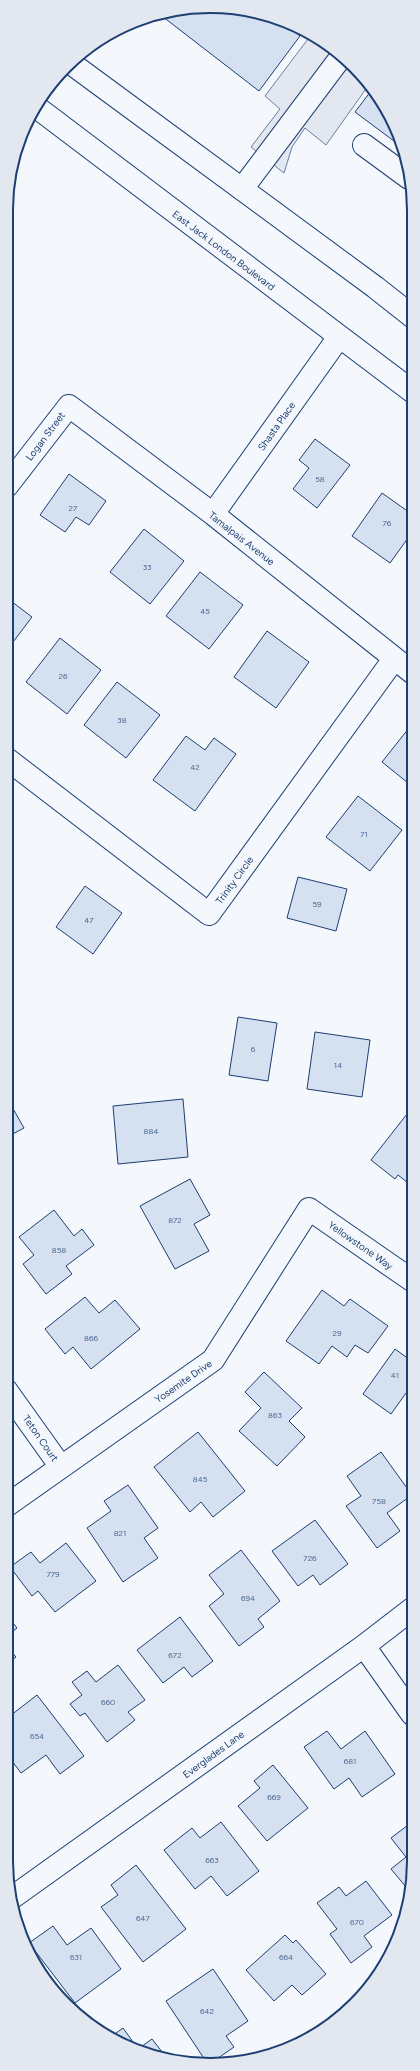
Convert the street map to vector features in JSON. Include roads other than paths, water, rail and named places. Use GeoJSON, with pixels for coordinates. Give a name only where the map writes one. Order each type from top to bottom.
{"type":"FeatureCollection","features":[{"type":"Feature","properties":{"kind":"street"},"geometry":{"type":"LineString","coordinates":[[242,189],[338,61]]}},
{"type":"Feature","properties":{"kind":"street"},"geometry":{"type":"LineString","coordinates":[[75,67],[407,312]]}},
{"type":"Feature","properties":{"kind":"street","name":"East Jack London Boulevard"},"geometry":{"type":"LineString","coordinates":[[40,110],[407,388]]}},
{"type":"Feature","properties":{"kind":"street"},"geometry":{"type":"LineString","coordinates":[[364,145],[403,174]]}},
{"type":"Feature","properties":{"kind":"street","name":"Shasta Place"},"geometry":{"type":"LineString","coordinates":[[213,514],[339,337]]}},
{"type":"Feature","properties":{"kind":"street","name":"Tamalpais Avenue"},"geometry":{"type":"LineString","coordinates":[[69,406],[213,514],[407,668]]}},
{"type":"Feature","properties":{"kind":"street","name":"Logan Street"},"geometry":{"type":"LineString","coordinates":[[13,478],[69,406]]}},
{"type":"Feature","properties":{"kind":"street","name":"Trinity Circle"},"geometry":{"type":"LineString","coordinates":[[13,764],[209,914],[394,658]]}},
{"type":"Feature","properties":{"kind":"street","name":"Yellowstone Way"},"geometry":{"type":"LineString","coordinates":[[309,1209],[407,1277]]}},
{"type":"Feature","properties":{"kind":"street","name":"Yosemite Drive"},"geometry":{"type":"LineString","coordinates":[[13,1501],[213,1360],[309,1209]]}},
{"type":"Feature","properties":{"kind":"street","name":"Teton Court"},"geometry":{"type":"LineString","coordinates":[[13,1400],[61,1467]]}},
{"type":"Feature","properties":{"kind":"street","name":"Everglades Lane"},"geometry":{"type":"LineString","coordinates":[[16,1895],[364,1646],[407,1613]]}},
{"type":"Feature","properties":{"kind":"street"},"geometry":{"type":"LineString","coordinates":[[364,1646],[407,1707]]}}]}
